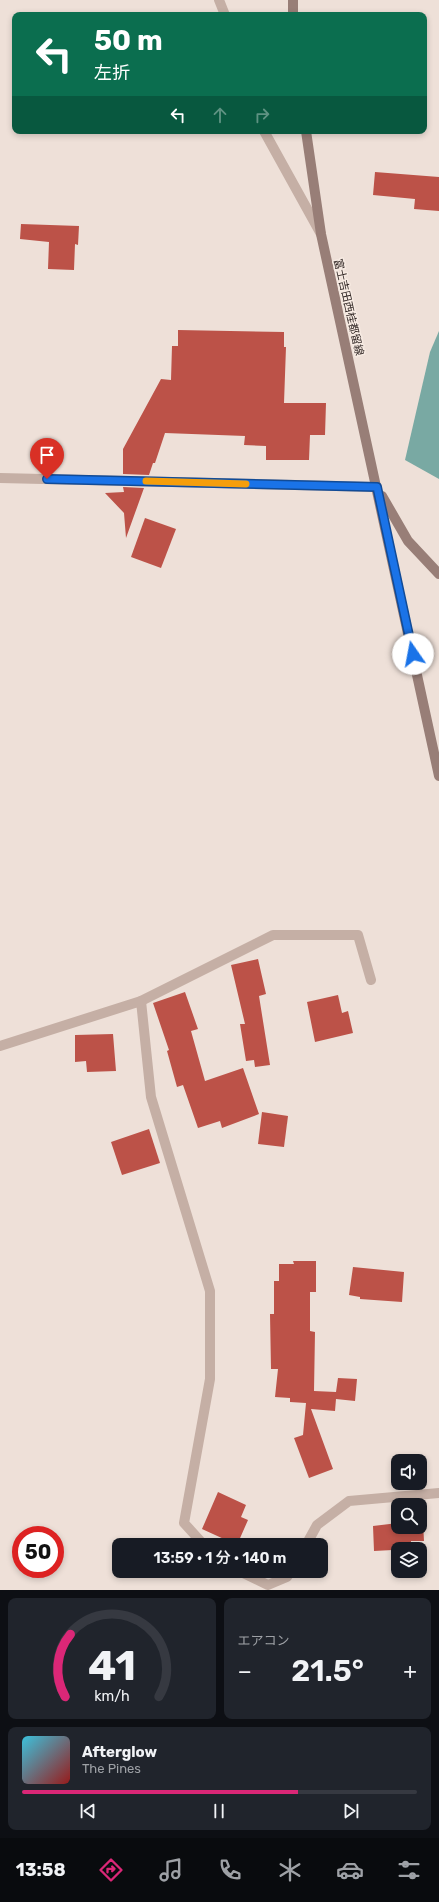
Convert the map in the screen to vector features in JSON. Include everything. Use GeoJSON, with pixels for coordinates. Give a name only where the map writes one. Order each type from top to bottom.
{"type":"FeatureCollection","features":[{"type":"Feature","properties":{"kind":"main road"},"geometry":{"type":"LineString","coordinates":[[293,0],[293,12]]}},
{"type":"Feature","properties":{"kind":"main road","name":"富士吉田西桂都留線"},"geometry":{"type":"LineString","coordinates":[[306,134],[321,234],[439,776]]}},
{"type":"Feature","properties":{"kind":"main road","name":"富士吉田西桂都留線"},"geometry":{"type":"LineString","coordinates":[[377,487],[408,541],[439,574]]}},
{"type":"Feature","properties":{"kind":"street"},"geometry":{"type":"LineString","coordinates":[[219,0],[224,12]]}},
{"type":"Feature","properties":{"kind":"street"},"geometry":{"type":"LineString","coordinates":[[266,134],[321,234]]}},
{"type":"Feature","properties":{"kind":"street"},"geometry":{"type":"LineString","coordinates":[[0,478],[377,487]]}},
{"type":"Feature","properties":{"kind":"street"},"geometry":{"type":"LineString","coordinates":[[0,1046],[141,1001],[273,935],[358,934],[371,980]]}},
{"type":"Feature","properties":{"kind":"street"},"geometry":{"type":"LineString","coordinates":[[141,1001],[151,1097],[210,1291],[210,1379],[184,1523],[198,1538]]}},
{"type":"Feature","properties":{"kind":"street"},"geometry":{"type":"LineString","coordinates":[[310,1538],[317,1525],[349,1501],[439,1493]]}},
{"type":"Feature","properties":{"kind":"street"},"geometry":{"type":"LineString","coordinates":[[254,1578],[268,1585],[285,1578]]}},
{"type":"Feature","properties":{"kind":"water"},"geometry":{"type":"Polygon","coordinates":[[[439,331],[439,479],[405,460],[430,352],[439,331]]]}},
{"type":"Feature","properties":{"kind":"building"},"geometry":{"type":"Polygon","coordinates":[[[375,172],[439,177],[439,211],[414,209],[415,199],[373,195],[375,172]]]}},
{"type":"Feature","properties":{"kind":"building"},"geometry":{"type":"Polygon","coordinates":[[[21,224],[79,226],[78,245],[75,244],[74,270],[48,269],[49,242],[20,239],[21,224]]]}},
{"type":"Feature","properties":{"kind":"building"},"geometry":{"type":"Polygon","coordinates":[[[178,330],[284,332],[284,347],[286,347],[284,403],[326,403],[325,435],[310,435],[309,460],[266,460],[266,446],[244,445],[245,436],[165,433],[155,463],[153,463],[149,475],[123,474],[123,449],[161,379],[171,380],[172,346],[178,346],[178,330]]]}},
{"type":"Feature","properties":{"kind":"building"},"geometry":{"type":"Polygon","coordinates":[[[123,487],[144,488],[126,538],[124,513],[105,493],[124,492],[123,487]]]}},
{"type":"Feature","properties":{"kind":"building"},"geometry":{"type":"Polygon","coordinates":[[[145,518],[176,529],[161,568],[131,557],[145,518]]]}},
{"type":"Feature","properties":{"kind":"building"},"geometry":{"type":"Polygon","coordinates":[[[258,959],[266,994],[259,996],[270,1065],[255,1067],[254,1060],[246,1061],[240,1024],[245,1024],[231,965],[258,959]]]}},
{"type":"Feature","properties":{"kind":"building"},"geometry":{"type":"Polygon","coordinates":[[[185,992],[198,1029],[191,1031],[205,1081],[243,1068],[259,1114],[222,1128],[220,1121],[198,1128],[183,1085],[177,1087],[167,1051],[169,1050],[153,1003],[185,992]]]}},
{"type":"Feature","properties":{"kind":"building"},"geometry":{"type":"Polygon","coordinates":[[[338,995],[342,1013],[348,1011],[353,1033],[315,1042],[307,1002],[338,995]]]}},
{"type":"Feature","properties":{"kind":"building"},"geometry":{"type":"Polygon","coordinates":[[[113,1034],[116,1071],[87,1072],[86,1061],[75,1062],[75,1035],[113,1034]]]}},
{"type":"Feature","properties":{"kind":"building"},"geometry":{"type":"Polygon","coordinates":[[[262,1112],[288,1116],[284,1147],[258,1144],[262,1112]]]}},
{"type":"Feature","properties":{"kind":"building"},"geometry":{"type":"Polygon","coordinates":[[[149,1129],[160,1163],[122,1175],[111,1142],[149,1129]]]}},
{"type":"Feature","properties":{"kind":"building"},"geometry":{"type":"Polygon","coordinates":[[[293,1261],[316,1261],[316,1292],[310,1292],[310,1331],[315,1332],[314,1391],[336,1392],[338,1378],[357,1379],[355,1401],[336,1399],[335,1411],[311,1409],[333,1469],[309,1478],[294,1438],[303,1435],[306,1403],[290,1402],[290,1398],[275,1397],[278,1369],[271,1369],[270,1314],[274,1314],[274,1281],[279,1281],[279,1264],[294,1264],[293,1261]]]}},
{"type":"Feature","properties":{"kind":"building"},"geometry":{"type":"Polygon","coordinates":[[[353,1267],[404,1272],[402,1302],[360,1299],[360,1297],[349,1295],[353,1267]]]}},
{"type":"Feature","properties":{"kind":"building"},"geometry":{"type":"Polygon","coordinates":[[[218,1492],[246,1505],[241,1517],[248,1520],[240,1538],[222,1538],[202,1529],[218,1492]]]}},
{"type":"Feature","properties":{"kind":"building"},"geometry":{"type":"Polygon","coordinates":[[[391,1524],[391,1534],[424,1534],[424,1541],[391,1542],[391,1550],[374,1551],[373,1526],[391,1524]]]}},
{"type":"Feature","properties":{"kind":"slow traffic"},"geometry":{"type":"LineString","coordinates":[[146,481],[246,484]]}},
{"type":"Feature","properties":{"kind":"route"},"geometry":{"type":"LineString","coordinates":[[47,479],[377,487],[413,654]]}}]}
